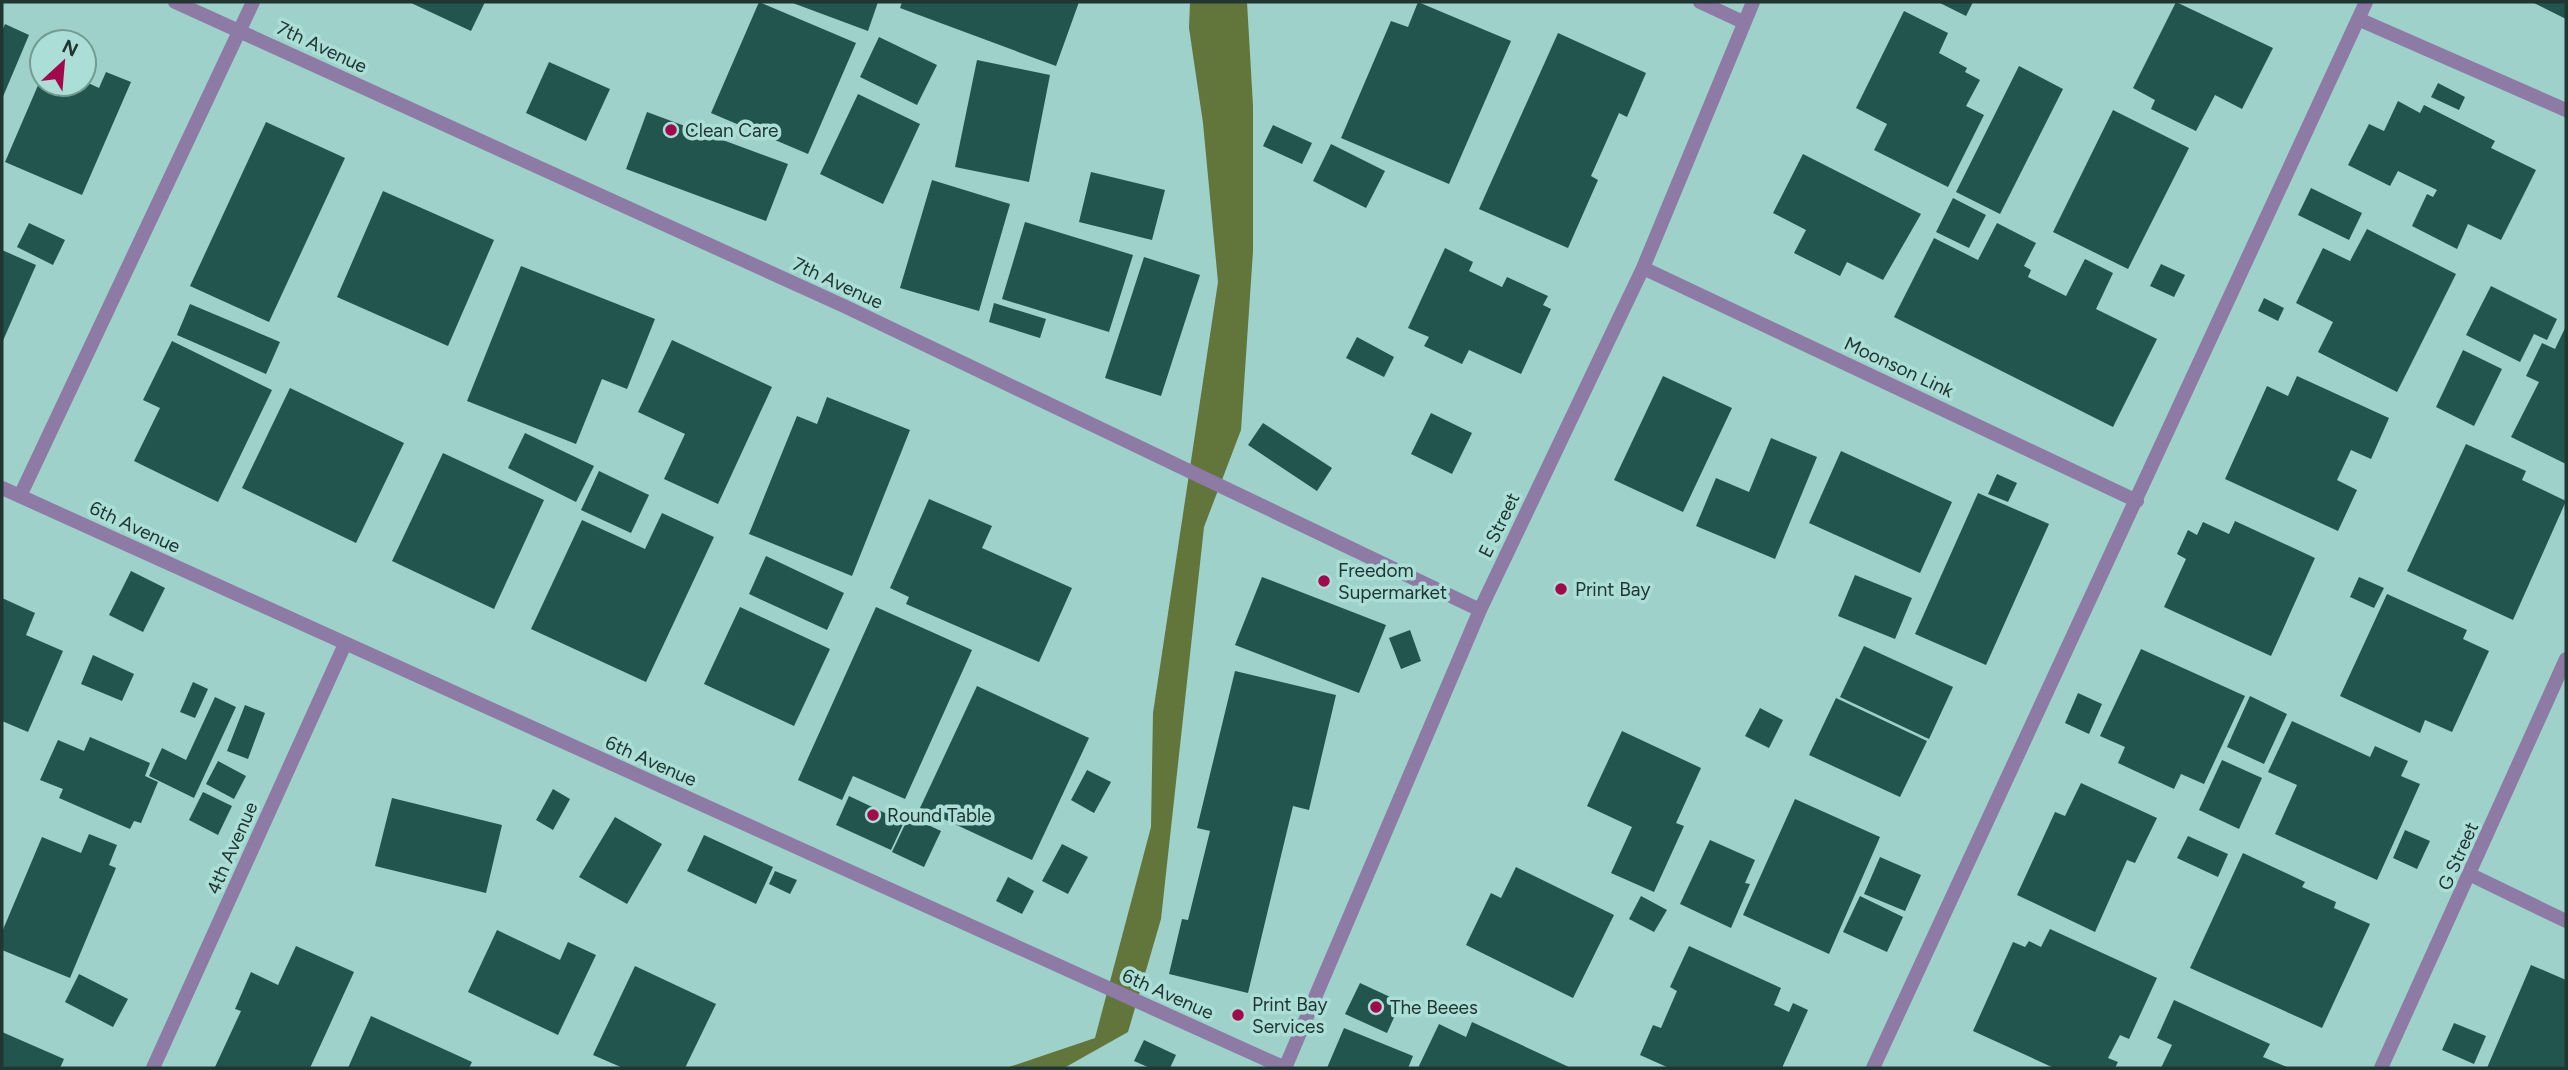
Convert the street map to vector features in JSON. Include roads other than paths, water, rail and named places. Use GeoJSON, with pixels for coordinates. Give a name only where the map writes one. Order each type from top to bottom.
{"type":"FeatureCollection","features":[{"type":"Feature","properties":{"kind":"street","name":"7th Avenue"},"geometry":{"type":"LineString","coordinates":[[175,2],[844,306],[1480,610]]}},
{"type":"Feature","properties":{"kind":"street"},"geometry":{"type":"LineString","coordinates":[[20,496],[253,2]]}},
{"type":"Feature","properties":{"kind":"street"},"geometry":{"type":"LineString","coordinates":[[1700,2],[1743,22]]}},
{"type":"Feature","properties":{"kind":"street","name":"E Street"},"geometry":{"type":"LineString","coordinates":[[1285,1068],[1480,610],[1643,268],[1753,2]]}},
{"type":"Feature","properties":{"kind":"street"},"geometry":{"type":"LineString","coordinates":[[1873,1068],[2366,2]]}},
{"type":"Feature","properties":{"kind":"street"},"geometry":{"type":"LineString","coordinates":[[2358,19],[2566,110]]}},
{"type":"Feature","properties":{"kind":"street","name":"Moonson Link"},"geometry":{"type":"LineString","coordinates":[[1643,268],[2137,501]]}},
{"type":"Feature","properties":{"kind":"street","name":"6th Avenue"},"geometry":{"type":"LineString","coordinates":[[2,488],[1285,1068]]}},
{"type":"Feature","properties":{"kind":"street","name":"4th Avenue"},"geometry":{"type":"LineString","coordinates":[[153,1068],[345,644]]}},
{"type":"Feature","properties":{"kind":"street","name":"G Street"},"geometry":{"type":"LineString","coordinates":[[2381,1068],[2566,659]]}},
{"type":"Feature","properties":{"kind":"street"},"geometry":{"type":"LineString","coordinates":[[2470,875],[2566,921]]}},
{"type":"Feature","properties":{"kind":"place","name":"Clean Care"},"geometry":{"type":"Point","coordinates":[671,130]}},
{"type":"Feature","properties":{"kind":"place","name":"Freedom Supermarket"},"geometry":{"type":"Point","coordinates":[1324,581]}},
{"type":"Feature","properties":{"kind":"place","name":"Print Bay"},"geometry":{"type":"Point","coordinates":[1561,589]}},
{"type":"Feature","properties":{"kind":"place","name":"Round Table"},"geometry":{"type":"Point","coordinates":[873,815]}},
{"type":"Feature","properties":{"kind":"place","name":"The Beees"},"geometry":{"type":"Point","coordinates":[1376,1007]}},
{"type":"Feature","properties":{"kind":"place","name":"Print Bay Services"},"geometry":{"type":"Point","coordinates":[1238,1015]}}]}
